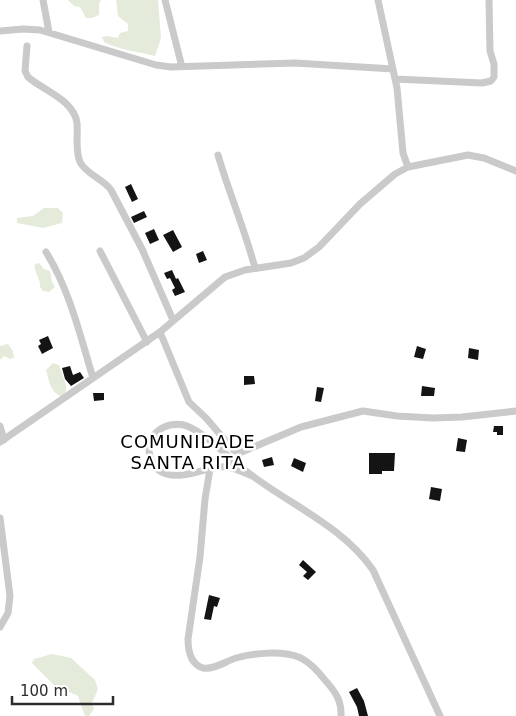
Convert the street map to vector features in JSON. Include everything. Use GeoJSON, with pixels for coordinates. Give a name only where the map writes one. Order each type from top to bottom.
{"type":"FeatureCollection","features":[{"type":"Feature","properties":{"kind":"street"},"geometry":{"type":"LineString","coordinates":[[43,0],[49,32]]}},
{"type":"Feature","properties":{"kind":"street"},"geometry":{"type":"LineString","coordinates":[[166,0],[182,68]]}},
{"type":"Feature","properties":{"kind":"street"},"geometry":{"type":"LineString","coordinates":[[378,0],[395,79],[400,109],[403,153],[408,167]]}},
{"type":"Feature","properties":{"kind":"street"},"geometry":{"type":"LineString","coordinates":[[395,79],[482,83],[491,81],[494,78],[494,72],[490,51],[489,0]]}},
{"type":"Feature","properties":{"kind":"street"},"geometry":{"type":"LineString","coordinates":[[0,32],[33,29],[49,32],[156,65],[182,68],[295,63],[393,69]]}},
{"type":"Feature","properties":{"kind":"street"},"geometry":{"type":"LineString","coordinates":[[27,46],[25,71],[28,77],[74,112],[80,161],[111,190],[145,256],[174,320]]}},
{"type":"Feature","properties":{"kind":"street"},"geometry":{"type":"LineString","coordinates":[[218,155],[250,247],[255,268]]}},
{"type":"Feature","properties":{"kind":"street"},"geometry":{"type":"LineString","coordinates":[[0,426],[2,441],[147,342],[225,277],[244,270],[291,263],[304,258],[319,247],[360,204],[395,174],[408,167],[468,155],[484,158],[516,171]]}},
{"type":"Feature","properties":{"kind":"street"},"geometry":{"type":"LineString","coordinates":[[100,251],[147,342]]}},
{"type":"Feature","properties":{"kind":"street"},"geometry":{"type":"LineString","coordinates":[[46,252],[69,298],[93,378]]}},
{"type":"Feature","properties":{"kind":"street"},"geometry":{"type":"LineString","coordinates":[[160,332],[189,402],[206,418],[234,457],[252,476],[343,536],[373,570],[440,716]]}},
{"type":"Feature","properties":{"kind":"street"},"geometry":{"type":"LineString","coordinates":[[224,467],[234,457],[301,428],[363,410],[420,418],[462,417],[516,411]]}},
{"type":"Feature","properties":{"kind":"street"},"geometry":{"type":"LineString","coordinates":[[234,457],[186,425],[171,425],[157,432],[150,443],[148,455],[159,470],[166,474],[187,474],[224,467],[252,476]]}},
{"type":"Feature","properties":{"kind":"street"},"geometry":{"type":"LineString","coordinates":[[210,469],[188,639],[188,649],[192,658],[202,668],[212,667],[235,658],[252,655],[278,654],[301,658],[312,666],[335,692],[340,701],[341,716]]}},
{"type":"Feature","properties":{"kind":"street"},"geometry":{"type":"LineString","coordinates":[[0,518],[10,596],[8,613],[0,627]]}},
{"type":"Feature","properties":{"kind":"green space"},"geometry":{"type":"Polygon","coordinates":[[[68,0],[101,0],[99,3],[99,15],[86,18],[80,7],[74,6],[68,0]]]}},
{"type":"Feature","properties":{"kind":"green space"},"geometry":{"type":"Polygon","coordinates":[[[116,0],[158,0],[161,38],[155,56],[104,42],[102,37],[118,38],[120,33],[128,31],[128,24],[118,16],[116,0]]]}},
{"type":"Feature","properties":{"kind":"green space"},"geometry":{"type":"Polygon","coordinates":[[[44,208],[58,208],[63,213],[62,223],[43,228],[17,223],[17,218],[33,216],[44,208]]]}},
{"type":"Feature","properties":{"kind":"green space"},"geometry":{"type":"Polygon","coordinates":[[[39,263],[44,269],[50,271],[55,287],[49,292],[43,291],[40,287],[35,267],[35,264],[39,263]]]}},
{"type":"Feature","properties":{"kind":"green space"},"geometry":{"type":"Polygon","coordinates":[[[8,344],[13,351],[14,358],[10,359],[4,356],[0,360],[0,346],[8,344]]]}},
{"type":"Feature","properties":{"kind":"green space"},"geometry":{"type":"Polygon","coordinates":[[[53,363],[59,365],[66,385],[66,392],[61,396],[52,389],[46,370],[53,363]]]}},
{"type":"Feature","properties":{"kind":"green space"},"geometry":{"type":"Polygon","coordinates":[[[52,654],[71,658],[95,680],[98,689],[92,703],[94,709],[89,716],[85,716],[78,696],[54,685],[32,663],[34,659],[52,654]]]}},
{"type":"Feature","properties":{"kind":"building"},"geometry":{"type":"Polygon","coordinates":[[[131,184],[138,199],[132,202],[125,187],[131,184]]]}},
{"type":"Feature","properties":{"kind":"building"},"geometry":{"type":"Polygon","coordinates":[[[144,211],[147,217],[134,223],[131,217],[144,211]]]}},
{"type":"Feature","properties":{"kind":"building"},"geometry":{"type":"Polygon","coordinates":[[[154,229],[159,240],[150,244],[145,233],[154,229]]]}},
{"type":"Feature","properties":{"kind":"building"},"geometry":{"type":"Polygon","coordinates":[[[173,230],[182,247],[173,252],[163,235],[173,230]]]}},
{"type":"Feature","properties":{"kind":"building"},"geometry":{"type":"Polygon","coordinates":[[[203,251],[207,260],[199,263],[196,254],[203,251]]]}},
{"type":"Feature","properties":{"kind":"building"},"geometry":{"type":"Polygon","coordinates":[[[172,270],[185,292],[175,296],[172,290],[175,288],[170,278],[167,279],[164,273],[172,270]]]}},
{"type":"Feature","properties":{"kind":"building"},"geometry":{"type":"Polygon","coordinates":[[[48,336],[53,348],[42,354],[38,346],[41,344],[39,340],[48,336]]]}},
{"type":"Feature","properties":{"kind":"building"},"geometry":{"type":"Polygon","coordinates":[[[417,346],[426,349],[423,359],[414,357],[417,346]]]}},
{"type":"Feature","properties":{"kind":"building"},"geometry":{"type":"Polygon","coordinates":[[[469,348],[479,350],[478,360],[468,358],[469,348]]]}},
{"type":"Feature","properties":{"kind":"building"},"geometry":{"type":"Polygon","coordinates":[[[70,366],[73,375],[80,372],[84,378],[71,386],[65,379],[62,368],[70,366]]]}},
{"type":"Feature","properties":{"kind":"building"},"geometry":{"type":"Polygon","coordinates":[[[244,376],[254,376],[255,384],[244,385],[244,376]]]}},
{"type":"Feature","properties":{"kind":"building"},"geometry":{"type":"Polygon","coordinates":[[[422,386],[435,388],[434,396],[421,396],[422,386]]]}},
{"type":"Feature","properties":{"kind":"building"},"geometry":{"type":"Polygon","coordinates":[[[317,387],[324,388],[321,402],[315,401],[317,387]]]}},
{"type":"Feature","properties":{"kind":"building"},"geometry":{"type":"Polygon","coordinates":[[[93,393],[104,393],[104,400],[94,401],[93,393]]]}},
{"type":"Feature","properties":{"kind":"building"},"geometry":{"type":"Polygon","coordinates":[[[494,426],[503,426],[503,435],[497,435],[497,432],[493,432],[494,426]]]}},
{"type":"Feature","properties":{"kind":"building"},"geometry":{"type":"Polygon","coordinates":[[[458,438],[467,440],[465,452],[456,451],[458,438]]]}},
{"type":"Feature","properties":{"kind":"building"},"geometry":{"type":"Polygon","coordinates":[[[369,453],[395,453],[394,471],[382,471],[382,474],[369,474],[369,453]]]}},
{"type":"Feature","properties":{"kind":"building"},"geometry":{"type":"Polygon","coordinates":[[[272,457],[274,465],[264,467],[262,460],[272,457]]]}},
{"type":"Feature","properties":{"kind":"building"},"geometry":{"type":"Polygon","coordinates":[[[294,458],[306,463],[303,472],[291,466],[294,458]]]}},
{"type":"Feature","properties":{"kind":"building"},"geometry":{"type":"Polygon","coordinates":[[[431,487],[442,489],[440,501],[429,499],[431,487]]]}},
{"type":"Feature","properties":{"kind":"building"},"geometry":{"type":"Polygon","coordinates":[[[303,560],[316,572],[308,580],[303,576],[307,572],[299,565],[303,560]]]}},
{"type":"Feature","properties":{"kind":"building"},"geometry":{"type":"Polygon","coordinates":[[[209,595],[220,598],[217,607],[214,606],[211,620],[204,619],[209,595]]]}},
{"type":"Feature","properties":{"kind":"building"},"geometry":{"type":"Polygon","coordinates":[[[357,688],[364,701],[368,716],[359,716],[357,707],[349,692],[357,688]]]}},
{"type":"Feature","properties":{"kind":"district","name":"COMUNIDADE SANTA RITA"},"geometry":{"type":"Point","coordinates":[188,451]}}]}
